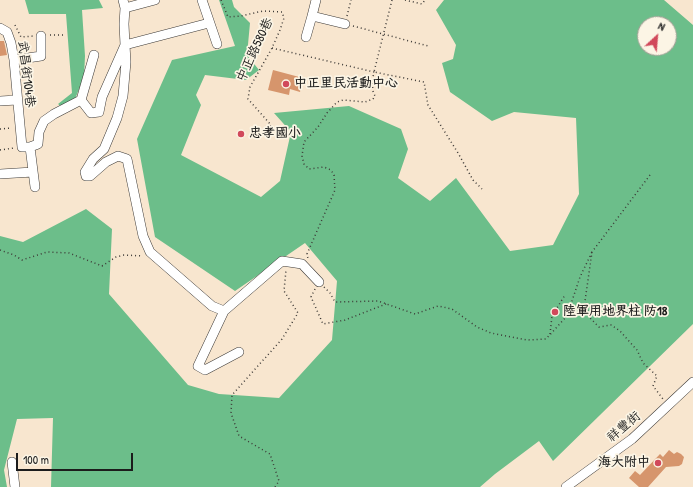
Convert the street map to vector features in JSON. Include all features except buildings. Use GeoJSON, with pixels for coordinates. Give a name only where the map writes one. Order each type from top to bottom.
{"type":"FeatureCollection","features":[{"type":"Feature","properties":{"kind":"street"},"geometry":{"type":"LineString","coordinates":[[155,0],[124,4],[126,62],[123,96],[110,136],[104,149],[92,159],[85,172],[86,176],[90,176],[106,162],[118,156],[127,159],[143,236],[150,252],[212,306],[224,312]]}},
{"type":"Feature","properties":{"kind":"street"},"geometry":{"type":"LineString","coordinates":[[202,0],[217,44]]}},
{"type":"Feature","properties":{"kind":"street"},"geometry":{"type":"LineString","coordinates":[[306,37],[316,0]]}},
{"type":"Feature","properties":{"kind":"street"},"geometry":{"type":"LineString","coordinates":[[312,16],[345,24]]}},
{"type":"Feature","properties":{"kind":"street"},"geometry":{"type":"LineString","coordinates":[[125,45],[209,23]]}},
{"type":"Feature","properties":{"kind":"street","name":"武昌街104巷"},"geometry":{"type":"LineString","coordinates":[[0,28],[7,32],[14,60],[20,127],[33,172],[35,187]]}},
{"type":"Feature","properties":{"kind":"street"},"geometry":{"type":"LineString","coordinates":[[14,60],[41,56],[41,36]]}},
{"type":"Feature","properties":{"kind":"street"},"geometry":{"type":"LineString","coordinates":[[81,100],[91,113],[99,112],[102,97],[125,45]]}},
{"type":"Feature","properties":{"kind":"street"},"geometry":{"type":"LineString","coordinates":[[26,147],[38,144],[39,132],[44,121],[81,100],[94,55]]}},
{"type":"Feature","properties":{"kind":"street"},"geometry":{"type":"LineString","coordinates":[[0,101],[17,100]]}},
{"type":"Feature","properties":{"kind":"street"},"geometry":{"type":"LineString","coordinates":[[0,174],[33,172]]}},
{"type":"Feature","properties":{"kind":"street"},"geometry":{"type":"LineString","coordinates":[[239,352],[205,370],[198,366],[224,312],[282,261],[302,264],[319,282]]}},
{"type":"Feature","properties":{"kind":"street","name":"祥豐街"},"geometry":{"type":"LineString","coordinates":[[566,487],[632,439],[693,382]]}},
{"type":"Feature","properties":{"kind":"street"},"geometry":{"type":"LineString","coordinates":[[12,462],[15,487]]}},
{"type":"Feature","properties":{"kind":"path","name":"中正路580巷"},"geometry":{"type":"LineString","coordinates":[[221,0],[228,17],[241,16],[263,11],[282,12],[284,18],[272,48],[250,87],[248,99],[271,126],[266,139]]}},
{"type":"Feature","properties":{"kind":"path"},"geometry":{"type":"LineString","coordinates":[[351,0],[345,24],[428,46]]}},
{"type":"Feature","properties":{"kind":"path"},"geometry":{"type":"LineString","coordinates":[[310,272],[307,254],[335,190],[334,175],[331,170],[324,167],[309,169],[304,164],[302,156],[304,142],[318,127],[327,112],[337,102],[343,100],[365,102],[373,99],[375,96],[372,82],[382,33],[392,0]]}},
{"type":"Feature","properties":{"kind":"path"},"geometry":{"type":"LineString","coordinates":[[405,0],[422,4],[424,0]]}},
{"type":"Feature","properties":{"kind":"path"},"geometry":{"type":"LineString","coordinates":[[272,48],[424,82],[428,105],[473,180],[482,189]]}},
{"type":"Feature","properties":{"kind":"path","name":"武昌街104巷"},"geometry":{"type":"LineString","coordinates":[[0,128],[20,127]]}},
{"type":"Feature","properties":{"kind":"path"},"geometry":{"type":"LineString","coordinates":[[0,150],[26,147]]}},
{"type":"Feature","properties":{"kind":"path"},"geometry":{"type":"LineString","coordinates":[[386,304],[345,320],[323,324],[311,297],[319,282],[330,293],[335,302],[378,301],[415,314],[438,306],[452,308],[477,327],[491,333],[527,340],[546,338],[567,316],[580,277],[592,252],[650,175]]}},
{"type":"Feature","properties":{"kind":"path"},"geometry":{"type":"LineString","coordinates":[[0,250],[14,255],[22,260],[47,252],[69,253],[102,266],[116,257],[124,255],[143,256]]}},
{"type":"Feature","properties":{"kind":"path"},"geometry":{"type":"LineString","coordinates":[[592,252],[585,301],[590,318],[599,328],[611,325],[620,331],[637,350],[643,363],[657,376],[653,386],[663,399],[670,404]]}},
{"type":"Feature","properties":{"kind":"path"},"geometry":{"type":"LineString","coordinates":[[275,487],[279,481],[270,454],[239,436],[231,413],[231,407],[232,395],[282,339],[298,313],[284,291],[287,262]]}},
{"type":"Feature","properties":{"kind":"path"},"geometry":{"type":"LineString","coordinates":[[550,334],[552,316],[565,295]]}},
{"type":"Feature","properties":{"kind":"green space"},"geometry":{"type":"Polygon","coordinates":[[[25,0],[99,0],[103,8],[82,10],[85,56],[84,77],[75,99],[64,109],[58,104],[72,93],[66,14],[29,14],[25,0]]]}},
{"type":"Feature","properties":{"kind":"green space"},"geometry":{"type":"Polygon","coordinates":[[[219,0],[232,0],[234,7],[250,23],[247,55],[259,70],[246,80],[205,75],[196,95],[201,105],[181,155],[261,197],[280,181],[291,132],[274,113],[349,106],[401,129],[408,149],[398,178],[430,201],[456,178],[510,251],[553,245],[579,194],[576,118],[514,112],[492,121],[450,92],[442,63],[453,59],[456,45],[436,10],[444,0],[664,0],[693,25],[693,324],[553,461],[539,441],[480,487],[51,487],[53,418],[17,419],[4,470],[7,487],[0,487],[0,236],[23,242],[86,209],[112,229],[109,294],[188,385],[219,394],[279,398],[332,340],[337,281],[305,243],[235,291],[155,237],[137,139],[172,60],[235,46],[219,0]]]}},
{"type":"Feature","properties":{"kind":"place","name":"中正里民活動中心"},"geometry":{"type":"Point","coordinates":[286,84]}},
{"type":"Feature","properties":{"kind":"place","name":"忠孝國小"},"geometry":{"type":"Point","coordinates":[241,134]}},
{"type":"Feature","properties":{"kind":"place","name":"陸軍用地界柱 防18"},"geometry":{"type":"Point","coordinates":[555,312]}},
{"type":"Feature","properties":{"kind":"place","name":"海大附中"},"geometry":{"type":"Point","coordinates":[658,463]}}]}
